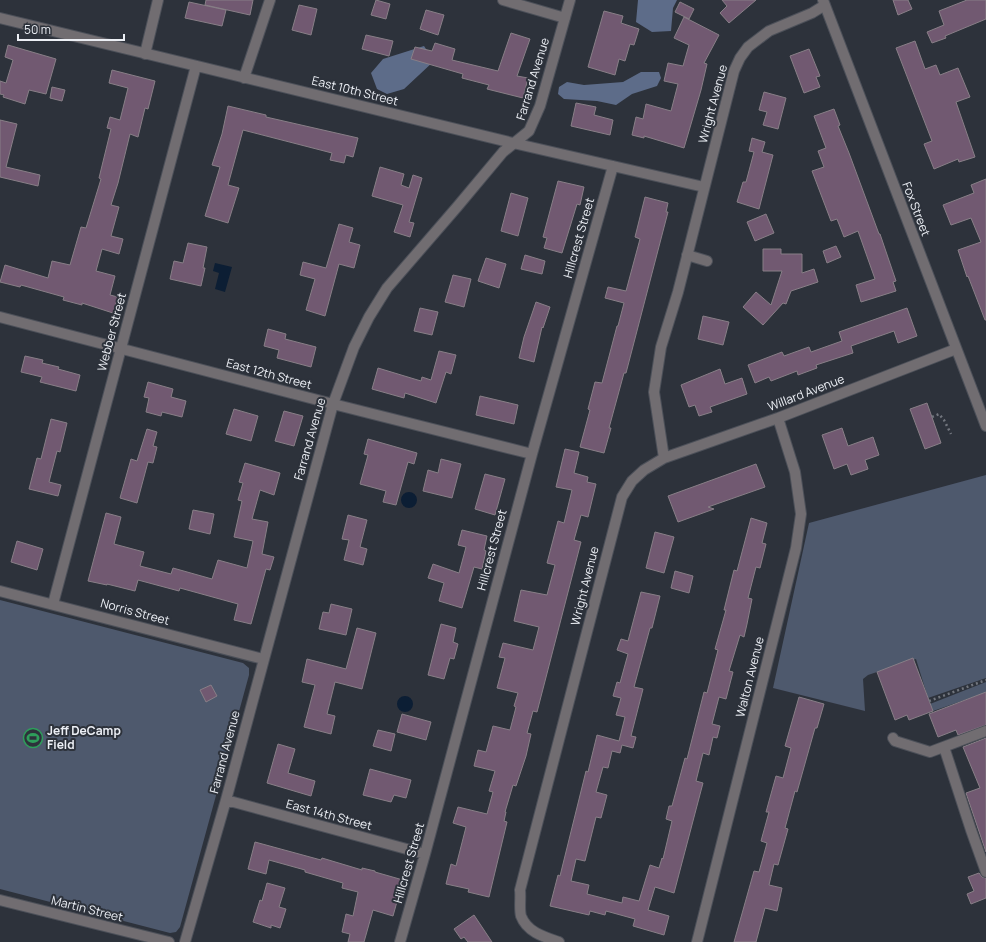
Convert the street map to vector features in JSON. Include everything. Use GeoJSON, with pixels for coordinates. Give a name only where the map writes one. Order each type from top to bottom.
{"type":"FeatureCollection","features":[{"type":"Feature","properties":{"kind":"street"},"geometry":{"type":"LineString","coordinates":[[145,54],[158,0]]}},
{"type":"Feature","properties":{"kind":"street"},"geometry":{"type":"LineString","coordinates":[[244,78],[270,0]]}},
{"type":"Feature","properties":{"kind":"street"},"geometry":{"type":"LineString","coordinates":[[503,0],[565,18]]}},
{"type":"Feature","properties":{"kind":"street","name":"Farrand Avenue"},"geometry":{"type":"LineString","coordinates":[[185,942],[226,800],[333,404],[354,347],[369,317],[387,288],[503,152],[529,131],[540,106],[570,0]]}},
{"type":"Feature","properties":{"kind":"street","name":"Wright Avenue"},"geometry":{"type":"LineString","coordinates":[[559,942],[538,935],[529,928],[521,915],[520,890],[622,497],[632,480],[644,470],[664,458],[654,392],[661,347],[688,255],[734,71],[740,58],[748,47],[769,30],[812,13],[824,3]]}},
{"type":"Feature","properties":{"kind":"street","name":"Fox Street"},"geometry":{"type":"LineString","coordinates":[[824,3],[986,426]]}},
{"type":"Feature","properties":{"kind":"street","name":"East 10th Street"},"geometry":{"type":"LineString","coordinates":[[0,18],[513,143],[704,187]]}},
{"type":"Feature","properties":{"kind":"street","name":"Webber Street"},"geometry":{"type":"LineString","coordinates":[[53,604],[196,66]]}},
{"type":"Feature","properties":{"kind":"street","name":"Hillcrest Street"},"geometry":{"type":"LineString","coordinates":[[400,942],[532,454],[613,166]]}},
{"type":"Feature","properties":{"kind":"street"},"geometry":{"type":"LineString","coordinates":[[688,255],[707,261]]}},
{"type":"Feature","properties":{"kind":"street","name":"East 12th Street"},"geometry":{"type":"LineString","coordinates":[[0,317],[333,404],[532,454]]}},
{"type":"Feature","properties":{"kind":"street","name":"Willard Avenue"},"geometry":{"type":"LineString","coordinates":[[664,458],[778,418],[956,349]]}},
{"type":"Feature","properties":{"kind":"street","name":"Walton Avenue"},"geometry":{"type":"LineString","coordinates":[[697,942],[796,548],[801,514],[795,472],[778,418]]}},
{"type":"Feature","properties":{"kind":"street","name":"Norris Street"},"geometry":{"type":"LineString","coordinates":[[0,591],[263,659]]}},
{"type":"Feature","properties":{"kind":"street"},"geometry":{"type":"LineString","coordinates":[[893,738],[895,741],[930,752],[986,731]]}},
{"type":"Feature","properties":{"kind":"street"},"geometry":{"type":"LineString","coordinates":[[944,747],[986,872]]}},
{"type":"Feature","properties":{"kind":"street","name":"East 14th Street"},"geometry":{"type":"LineString","coordinates":[[226,800],[425,854]]}},
{"type":"Feature","properties":{"kind":"street","name":"Martin Street"},"geometry":{"type":"LineString","coordinates":[[0,900],[168,942]]}},
{"type":"Feature","properties":{"kind":"path"},"geometry":{"type":"LineString","coordinates":[[932,416],[939,414],[944,420],[951,434]]}},
{"type":"Feature","properties":{"kind":"path"},"geometry":{"type":"LineString","coordinates":[[929,701],[986,680]]}},
{"type":"Feature","properties":{"kind":"shaded area"},"geometry":{"type":"Polygon","coordinates":[[[638,0],[677,0],[673,8],[671,31],[652,32],[636,22],[638,0]]]}},
{"type":"Feature","properties":{"kind":"shaded area"},"geometry":{"type":"Polygon","coordinates":[[[424,46],[434,61],[404,89],[387,94],[377,89],[371,73],[383,59],[424,46]]]}},
{"type":"Feature","properties":{"kind":"shaded area"},"geometry":{"type":"Polygon","coordinates":[[[641,72],[659,72],[661,78],[657,86],[632,94],[616,105],[597,101],[564,99],[558,94],[559,87],[567,82],[584,85],[623,82],[641,72]]]}},
{"type":"Feature","properties":{"kind":"shaded area"},"geometry":{"type":"Polygon","coordinates":[[[215,263],[232,267],[225,292],[215,289],[219,273],[213,271],[215,263]]]}},
{"type":"Feature","properties":{"kind":"shaded area"},"geometry":{"type":"Polygon","coordinates":[[[986,475],[986,678],[928,698],[916,659],[868,675],[863,679],[865,711],[773,688],[809,523],[986,475]]]}},
{"type":"Feature","properties":{"kind":"shaded area"},"geometry":{"type":"Polygon","coordinates":[[[406,492],[412,492],[417,497],[415,506],[412,508],[406,508],[401,503],[401,497],[406,492]]]}},
{"type":"Feature","properties":{"kind":"shaded area"},"geometry":{"type":"Polygon","coordinates":[[[0,600],[243,663],[249,668],[249,675],[180,927],[176,932],[170,933],[0,889],[0,600]]]}},
{"type":"Feature","properties":{"kind":"shaded area"},"geometry":{"type":"Polygon","coordinates":[[[986,682],[986,695],[985,693],[933,711],[930,704],[986,682]]]}},
{"type":"Feature","properties":{"kind":"shaded area"},"geometry":{"type":"Polygon","coordinates":[[[402,696],[408,696],[413,701],[411,710],[408,712],[402,712],[397,707],[397,701],[402,696]]]}},
{"type":"Feature","properties":{"kind":"building"},"geometry":{"type":"Polygon","coordinates":[[[206,0],[253,0],[250,15],[205,5],[206,0]]]}},
{"type":"Feature","properties":{"kind":"building"},"geometry":{"type":"Polygon","coordinates":[[[376,0],[390,4],[386,19],[371,15],[376,0]]]}},
{"type":"Feature","properties":{"kind":"building"},"geometry":{"type":"Polygon","coordinates":[[[722,0],[756,0],[729,23],[720,13],[727,6],[722,0]]]}},
{"type":"Feature","properties":{"kind":"building"},"geometry":{"type":"Polygon","coordinates":[[[893,0],[908,0],[912,9],[898,15],[893,0]]]}},
{"type":"Feature","properties":{"kind":"building"},"geometry":{"type":"Polygon","coordinates":[[[967,0],[986,0],[986,19],[932,43],[927,32],[944,25],[939,11],[967,0]]]}},
{"type":"Feature","properties":{"kind":"building"},"geometry":{"type":"Polygon","coordinates":[[[189,2],[226,10],[222,26],[185,18],[189,2]]]}},
{"type":"Feature","properties":{"kind":"building"},"geometry":{"type":"Polygon","coordinates":[[[680,2],[694,9],[689,19],[675,12],[680,2]]]}},
{"type":"Feature","properties":{"kind":"building"},"geometry":{"type":"Polygon","coordinates":[[[299,5],[317,9],[311,35],[292,30],[299,5]]]}},
{"type":"Feature","properties":{"kind":"building"},"geometry":{"type":"Polygon","coordinates":[[[426,10],[444,15],[438,35],[420,29],[426,10]]]}},
{"type":"Feature","properties":{"kind":"building"},"geometry":{"type":"Polygon","coordinates":[[[604,11],[623,16],[621,23],[639,29],[634,45],[630,44],[625,61],[619,59],[615,75],[588,67],[604,11]]]}},
{"type":"Feature","properties":{"kind":"building"},"geometry":{"type":"Polygon","coordinates":[[[684,17],[719,35],[704,63],[707,64],[701,90],[684,148],[644,136],[644,138],[632,135],[636,117],[643,119],[646,104],[671,111],[678,84],[664,81],[668,63],[683,66],[689,45],[674,38],[684,17]]]}},
{"type":"Feature","properties":{"kind":"building"},"geometry":{"type":"Polygon","coordinates":[[[511,33],[530,39],[517,76],[528,78],[523,98],[487,89],[489,85],[462,78],[463,74],[411,59],[415,47],[432,51],[435,43],[455,49],[452,60],[498,71],[511,33]]]}},
{"type":"Feature","properties":{"kind":"building"},"geometry":{"type":"Polygon","coordinates":[[[366,35],[393,41],[389,56],[362,49],[366,35]]]}},
{"type":"Feature","properties":{"kind":"building"},"geometry":{"type":"Polygon","coordinates":[[[915,41],[925,69],[936,65],[940,75],[958,68],[970,97],[956,102],[975,157],[959,162],[958,159],[934,169],[924,144],[932,141],[896,48],[915,41]]]}},
{"type":"Feature","properties":{"kind":"building"},"geometry":{"type":"Polygon","coordinates":[[[8,45],[56,59],[46,94],[29,90],[25,104],[3,97],[4,95],[0,94],[0,81],[6,83],[13,60],[5,57],[8,45]]]}},
{"type":"Feature","properties":{"kind":"building"},"geometry":{"type":"Polygon","coordinates":[[[809,49],[820,76],[816,77],[820,87],[804,93],[790,56],[809,49]]]}},
{"type":"Feature","properties":{"kind":"building"},"geometry":{"type":"Polygon","coordinates":[[[112,70],[155,81],[148,109],[145,108],[138,137],[130,134],[111,205],[119,207],[111,236],[123,239],[119,254],[102,249],[96,271],[115,276],[110,295],[118,297],[113,313],[82,303],[82,305],[63,300],[64,297],[21,285],[20,287],[0,282],[5,265],[48,278],[52,261],[70,265],[81,227],[86,228],[101,179],[99,178],[111,129],[107,128],[110,117],[120,120],[128,88],[109,83],[112,70]]]}},
{"type":"Feature","properties":{"kind":"building"},"geometry":{"type":"Polygon","coordinates":[[[52,87],[65,90],[62,101],[50,98],[52,87]]]}},
{"type":"Feature","properties":{"kind":"building"},"geometry":{"type":"Polygon","coordinates":[[[764,92],[786,98],[778,129],[763,125],[767,112],[759,110],[764,92]]]}},
{"type":"Feature","properties":{"kind":"building"},"geometry":{"type":"Polygon","coordinates":[[[576,103],[596,107],[594,115],[613,120],[610,135],[571,126],[576,103]]]}},
{"type":"Feature","properties":{"kind":"building"},"geometry":{"type":"Polygon","coordinates":[[[228,106],[266,115],[266,117],[358,138],[353,157],[346,155],[344,163],[330,160],[332,153],[243,130],[228,185],[239,188],[228,223],[205,216],[220,167],[212,165],[222,134],[228,106]]]}},
{"type":"Feature","properties":{"kind":"building"},"geometry":{"type":"Polygon","coordinates":[[[834,109],[840,125],[838,126],[880,234],[896,281],[893,282],[896,291],[861,302],[856,285],[875,279],[858,231],[844,237],[837,219],[831,221],[812,171],[824,167],[818,151],[826,148],[814,116],[834,109]]]}},
{"type":"Feature","properties":{"kind":"building"},"geometry":{"type":"Polygon","coordinates":[[[0,120],[17,124],[6,167],[40,175],[38,186],[0,177],[0,120]]]}},
{"type":"Feature","properties":{"kind":"building"},"geometry":{"type":"Polygon","coordinates":[[[752,138],[765,142],[762,152],[773,155],[759,209],[737,202],[743,182],[746,182],[754,152],[749,151],[752,138]]]}},
{"type":"Feature","properties":{"kind":"building"},"geometry":{"type":"Polygon","coordinates":[[[380,167],[404,174],[401,185],[409,188],[413,175],[422,178],[409,222],[414,223],[410,237],[394,232],[403,205],[372,196],[380,167]]]}},
{"type":"Feature","properties":{"kind":"building"},"geometry":{"type":"Polygon","coordinates":[[[986,179],[985,320],[968,276],[967,277],[958,250],[981,242],[971,218],[951,225],[943,205],[974,193],[971,185],[986,179]]]}},
{"type":"Feature","properties":{"kind":"building"},"geometry":{"type":"Polygon","coordinates":[[[558,181],[584,187],[580,205],[577,204],[562,253],[544,248],[547,238],[543,237],[558,181]]]}},
{"type":"Feature","properties":{"kind":"building"},"geometry":{"type":"Polygon","coordinates":[[[511,193],[528,198],[518,236],[501,231],[511,193]]]}},
{"type":"Feature","properties":{"kind":"building"},"geometry":{"type":"Polygon","coordinates":[[[645,197],[668,203],[666,212],[668,212],[626,373],[624,373],[609,428],[611,428],[604,453],[580,447],[590,410],[588,409],[595,382],[602,383],[624,303],[605,298],[608,287],[626,291],[640,239],[635,237],[645,197]]]}},
{"type":"Feature","properties":{"kind":"building"},"geometry":{"type":"Polygon","coordinates":[[[766,214],[774,233],[755,241],[747,222],[766,214]]]}},
{"type":"Feature","properties":{"kind":"building"},"geometry":{"type":"Polygon","coordinates":[[[339,224],[353,228],[349,242],[360,245],[354,268],[339,264],[325,316],[306,310],[315,279],[300,275],[303,262],[326,268],[339,224]]]}},
{"type":"Feature","properties":{"kind":"building"},"geometry":{"type":"Polygon","coordinates":[[[188,243],[207,247],[203,268],[205,268],[201,286],[170,279],[174,261],[183,263],[188,243]]]}},
{"type":"Feature","properties":{"kind":"building"},"geometry":{"type":"Polygon","coordinates":[[[836,246],[841,257],[827,263],[823,251],[836,246]]]}},
{"type":"Feature","properties":{"kind":"building"},"geometry":{"type":"Polygon","coordinates":[[[763,249],[781,249],[781,254],[802,254],[802,273],[814,269],[818,282],[791,291],[786,304],[783,303],[763,325],[743,307],[756,292],[771,305],[782,271],[763,271],[763,249]]]}},
{"type":"Feature","properties":{"kind":"building"},"geometry":{"type":"Polygon","coordinates":[[[525,255],[545,261],[542,274],[521,269],[525,255]]]}},
{"type":"Feature","properties":{"kind":"building"},"geometry":{"type":"Polygon","coordinates":[[[486,258],[506,264],[499,288],[478,281],[486,258]]]}},
{"type":"Feature","properties":{"kind":"building"},"geometry":{"type":"Polygon","coordinates":[[[453,275],[471,279],[464,307],[445,302],[453,275]]]}},
{"type":"Feature","properties":{"kind":"building"},"geometry":{"type":"Polygon","coordinates":[[[536,302],[550,307],[543,328],[542,327],[534,362],[519,358],[524,337],[536,302]]]}},
{"type":"Feature","properties":{"kind":"building"},"geometry":{"type":"Polygon","coordinates":[[[420,308],[438,312],[432,335],[414,331],[420,308]]]}},
{"type":"Feature","properties":{"kind":"building"},"geometry":{"type":"Polygon","coordinates":[[[907,308],[917,336],[898,343],[894,331],[851,346],[853,353],[816,365],[817,368],[798,375],[797,371],[771,381],[769,377],[755,383],[748,365],[782,352],[784,356],[809,347],[811,352],[842,341],[839,332],[907,308]]]}},
{"type":"Feature","properties":{"kind":"building"},"geometry":{"type":"Polygon","coordinates":[[[703,316],[729,322],[723,345],[698,339],[703,316]]]}},
{"type":"Feature","properties":{"kind":"building"},"geometry":{"type":"Polygon","coordinates":[[[268,329],[286,334],[285,339],[316,347],[311,367],[277,358],[279,350],[264,346],[268,329]]]}},
{"type":"Feature","properties":{"kind":"building"},"geometry":{"type":"Polygon","coordinates":[[[439,351],[456,355],[451,374],[446,372],[436,403],[405,393],[404,398],[372,389],[378,368],[421,381],[422,377],[431,380],[439,351]]]}},
{"type":"Feature","properties":{"kind":"building"},"geometry":{"type":"Polygon","coordinates":[[[25,356],[43,360],[42,363],[59,367],[58,369],[80,375],[76,391],[40,382],[42,377],[21,372],[25,356]]]}},
{"type":"Feature","properties":{"kind":"building"},"geometry":{"type":"Polygon","coordinates":[[[720,369],[725,384],[742,378],[747,394],[710,407],[712,412],[699,416],[695,405],[689,407],[681,385],[720,369]]]}},
{"type":"Feature","properties":{"kind":"building"},"geometry":{"type":"Polygon","coordinates":[[[148,382],[173,389],[171,397],[186,401],[182,417],[162,412],[161,416],[146,412],[149,398],[144,397],[148,382]]]}},
{"type":"Feature","properties":{"kind":"building"},"geometry":{"type":"Polygon","coordinates":[[[480,396],[518,405],[514,424],[476,415],[480,396]]]}},
{"type":"Feature","properties":{"kind":"building"},"geometry":{"type":"Polygon","coordinates":[[[927,403],[941,443],[925,449],[910,409],[927,403]]]}},
{"type":"Feature","properties":{"kind":"building"},"geometry":{"type":"Polygon","coordinates":[[[234,409],[258,416],[251,441],[226,434],[234,409]]]}},
{"type":"Feature","properties":{"kind":"building"},"geometry":{"type":"Polygon","coordinates":[[[284,411],[303,416],[294,446],[275,441],[284,411]]]}},
{"type":"Feature","properties":{"kind":"building"},"geometry":{"type":"Polygon","coordinates":[[[51,419],[67,423],[60,452],[57,451],[49,482],[61,485],[58,496],[29,489],[37,458],[41,459],[51,419]]]}},
{"type":"Feature","properties":{"kind":"building"},"geometry":{"type":"Polygon","coordinates":[[[842,428],[848,446],[873,437],[879,455],[865,460],[868,469],[851,475],[847,464],[834,469],[822,435],[842,428]]]}},
{"type":"Feature","properties":{"kind":"building"},"geometry":{"type":"Polygon","coordinates":[[[147,429],[157,432],[153,446],[157,447],[153,463],[148,462],[137,503],[120,498],[131,459],[137,461],[147,429]]]}},
{"type":"Feature","properties":{"kind":"building"},"geometry":{"type":"Polygon","coordinates":[[[368,439],[417,453],[414,464],[408,462],[396,505],[383,502],[386,491],[360,484],[368,455],[364,454],[368,439]]]}},
{"type":"Feature","properties":{"kind":"building"},"geometry":{"type":"Polygon","coordinates":[[[565,449],[579,452],[574,473],[588,477],[587,482],[596,484],[588,517],[581,515],[574,540],[581,542],[537,712],[533,711],[527,733],[531,734],[526,756],[516,786],[513,785],[505,812],[504,821],[507,822],[489,897],[468,892],[469,889],[446,884],[451,864],[456,866],[466,827],[453,823],[458,807],[487,814],[493,792],[489,791],[495,771],[474,766],[478,750],[486,752],[493,726],[510,730],[516,707],[514,706],[518,693],[497,688],[505,658],[499,657],[503,643],[533,650],[539,627],[514,621],[521,590],[547,595],[555,565],[547,563],[558,521],[564,523],[572,490],[556,487],[565,449]]]}},
{"type":"Feature","properties":{"kind":"building"},"geometry":{"type":"Polygon","coordinates":[[[441,459],[461,464],[452,498],[423,491],[428,470],[438,473],[441,459]]]}},
{"type":"Feature","properties":{"kind":"building"},"geometry":{"type":"Polygon","coordinates":[[[245,463],[280,473],[274,495],[260,490],[252,519],[268,522],[262,554],[274,557],[270,570],[266,569],[251,624],[234,620],[238,604],[180,588],[179,591],[138,580],[135,591],[88,581],[106,513],[121,517],[114,544],[144,552],[140,566],[171,574],[173,568],[212,579],[218,560],[247,568],[253,541],[234,537],[242,501],[238,500],[243,483],[239,482],[245,463]]]}},
{"type":"Feature","properties":{"kind":"building"},"geometry":{"type":"Polygon","coordinates":[[[756,464],[765,487],[708,507],[714,509],[678,522],[668,496],[756,464]]]}},
{"type":"Feature","properties":{"kind":"building"},"geometry":{"type":"Polygon","coordinates":[[[485,474],[505,479],[495,515],[475,509],[485,474]]]}},
{"type":"Feature","properties":{"kind":"building"},"geometry":{"type":"Polygon","coordinates":[[[193,510],[214,514],[210,534],[189,529],[193,510]]]}},
{"type":"Feature","properties":{"kind":"building"},"geometry":{"type":"Polygon","coordinates":[[[348,515],[367,520],[360,547],[367,549],[363,565],[344,560],[349,540],[342,539],[348,515]]]}},
{"type":"Feature","properties":{"kind":"building"},"geometry":{"type":"Polygon","coordinates":[[[751,518],[767,523],[762,543],[766,544],[760,568],[756,567],[748,598],[752,599],[744,637],[740,635],[729,671],[733,672],[726,699],[719,697],[712,724],[720,726],[717,738],[713,737],[709,755],[703,753],[696,781],[703,783],[674,893],[655,887],[648,910],[669,916],[664,935],[633,926],[635,919],[606,911],[605,915],[590,911],[589,915],[550,906],[558,875],[560,876],[586,771],[588,772],[597,735],[619,741],[625,717],[616,715],[621,698],[613,696],[617,682],[620,683],[628,654],[617,650],[621,639],[628,641],[641,592],[660,596],[634,687],[643,689],[631,736],[636,737],[633,748],[622,745],[620,753],[612,751],[608,768],[603,767],[596,792],[607,795],[601,818],[596,817],[585,861],[576,859],[571,881],[589,885],[587,894],[622,903],[623,897],[639,901],[650,865],[659,868],[662,858],[663,859],[672,821],[666,819],[669,806],[672,806],[685,758],[687,759],[704,692],[707,693],[718,650],[715,649],[726,610],[724,610],[734,570],[737,571],[751,518]]]}},
{"type":"Feature","properties":{"kind":"building"},"geometry":{"type":"Polygon","coordinates":[[[462,530],[487,536],[484,550],[486,551],[482,569],[474,567],[462,608],[439,601],[444,583],[428,578],[433,564],[459,573],[466,547],[458,545],[462,530]]]}},
{"type":"Feature","properties":{"kind":"building"},"geometry":{"type":"Polygon","coordinates":[[[655,532],[674,537],[664,573],[646,568],[655,532]]]}},
{"type":"Feature","properties":{"kind":"building"},"geometry":{"type":"Polygon","coordinates":[[[17,541],[43,549],[37,570],[11,562],[17,541]]]}},
{"type":"Feature","properties":{"kind":"building"},"geometry":{"type":"Polygon","coordinates":[[[675,571],[693,576],[689,593],[671,588],[675,571]]]}},
{"type":"Feature","properties":{"kind":"building"},"geometry":{"type":"Polygon","coordinates":[[[331,604],[352,609],[346,635],[319,629],[323,612],[329,613],[331,604]]]}},
{"type":"Feature","properties":{"kind":"building"},"geometry":{"type":"Polygon","coordinates":[[[441,624],[456,628],[453,642],[458,644],[454,659],[450,658],[444,679],[428,675],[441,624]]]}},
{"type":"Feature","properties":{"kind":"building"},"geometry":{"type":"Polygon","coordinates":[[[357,628],[376,633],[362,689],[335,682],[327,714],[335,716],[331,734],[304,727],[315,685],[302,682],[307,659],[346,669],[357,628]]]}},
{"type":"Feature","properties":{"kind":"building"},"geometry":{"type":"Polygon","coordinates":[[[913,658],[933,711],[909,720],[907,715],[895,720],[877,672],[913,658]]]}},
{"type":"Feature","properties":{"kind":"building"},"geometry":{"type":"Polygon","coordinates":[[[211,685],[217,696],[206,702],[200,690],[211,685]]]}},
{"type":"Feature","properties":{"kind":"building"},"geometry":{"type":"Polygon","coordinates":[[[986,692],[986,725],[958,735],[956,730],[938,737],[929,714],[986,692]]]}},
{"type":"Feature","properties":{"kind":"building"},"geometry":{"type":"Polygon","coordinates":[[[799,697],[824,704],[817,728],[815,728],[797,792],[795,791],[785,828],[788,829],[778,865],[774,864],[769,885],[782,888],[777,911],[765,908],[756,942],[734,942],[754,871],[759,872],[767,843],[761,841],[769,812],[766,812],[776,776],[783,778],[791,748],[785,746],[799,697]]]}},
{"type":"Feature","properties":{"kind":"building"},"geometry":{"type":"Polygon","coordinates":[[[402,714],[431,722],[426,740],[397,732],[402,714]]]}},
{"type":"Feature","properties":{"kind":"building"},"geometry":{"type":"Polygon","coordinates":[[[378,730],[395,734],[391,751],[373,746],[378,730]]]}},
{"type":"Feature","properties":{"kind":"building"},"geometry":{"type":"Polygon","coordinates":[[[986,738],[986,852],[966,793],[980,788],[963,747],[986,738]]]}},
{"type":"Feature","properties":{"kind":"building"},"geometry":{"type":"Polygon","coordinates":[[[278,744],[295,749],[288,773],[315,781],[311,796],[267,783],[278,744]]]}},
{"type":"Feature","properties":{"kind":"building"},"geometry":{"type":"Polygon","coordinates":[[[370,769],[411,780],[406,798],[394,795],[391,802],[363,795],[370,769]]]}},
{"type":"Feature","properties":{"kind":"building"},"geometry":{"type":"Polygon","coordinates":[[[255,842],[321,860],[322,858],[362,870],[362,868],[375,871],[403,880],[393,916],[373,910],[364,942],[348,942],[350,934],[342,932],[346,914],[353,916],[358,892],[342,888],[343,883],[269,860],[266,874],[248,869],[255,842]]]}},
{"type":"Feature","properties":{"kind":"building"},"geometry":{"type":"Polygon","coordinates":[[[979,873],[982,877],[986,878],[986,898],[971,904],[967,894],[974,891],[968,877],[979,873]]]}},
{"type":"Feature","properties":{"kind":"building"},"geometry":{"type":"Polygon","coordinates":[[[267,883],[285,888],[279,907],[286,909],[280,928],[271,925],[271,928],[253,922],[260,900],[262,901],[267,883]]]}},
{"type":"Feature","properties":{"kind":"building"},"geometry":{"type":"Polygon","coordinates":[[[474,915],[492,942],[468,942],[464,937],[461,939],[454,929],[474,915]]]}},
{"type":"Feature","properties":{"kind":"place","name":"Jeff DeCamp Field"},"geometry":{"type":"Point","coordinates":[33,738]}}]}
